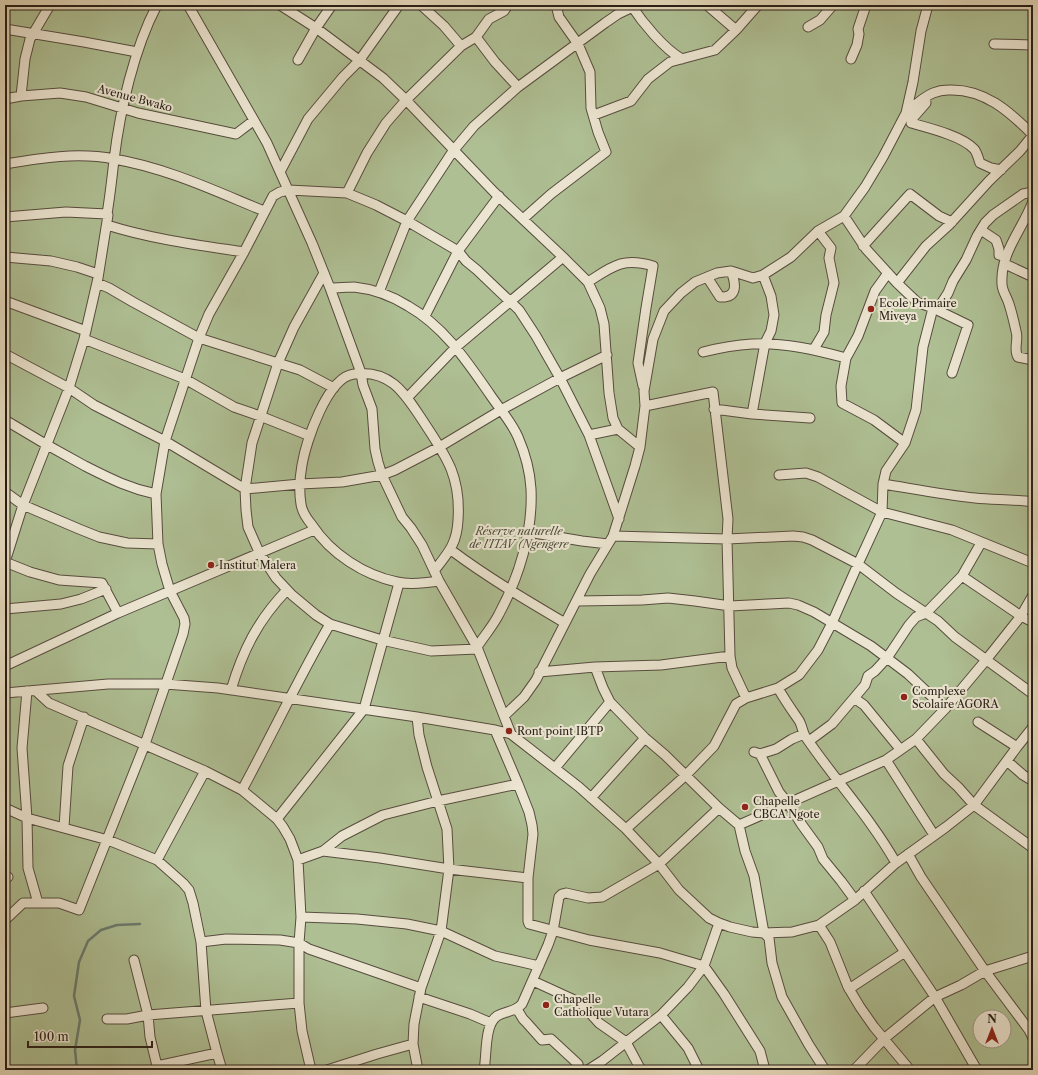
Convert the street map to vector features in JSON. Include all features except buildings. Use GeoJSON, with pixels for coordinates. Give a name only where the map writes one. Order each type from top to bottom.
{"type":"FeatureCollection","features":[{"type":"Feature","properties":{"kind":"street"},"geometry":{"type":"LineString","coordinates":[[20,96],[25,59],[33,33],[50,5]]}},
{"type":"Feature","properties":{"kind":"street"},"geometry":{"type":"LineString","coordinates":[[118,613],[102,583],[59,580],[30,572],[5,562],[23,505],[69,388],[85,335],[98,278],[107,225],[114,159],[123,108],[137,52],[157,5]]}},
{"type":"Feature","properties":{"kind":"street"},"geometry":{"type":"LineString","coordinates":[[188,5],[253,121],[267,143],[289,190],[330,288],[361,373],[363,385],[372,409],[375,449],[382,475],[402,517],[422,545],[439,581],[477,648],[511,734]]}},
{"type":"Feature","properties":{"kind":"street"},"geometry":{"type":"LineString","coordinates":[[280,5],[316,28],[383,78],[498,196],[588,282],[602,313],[607,355],[609,392],[613,418],[618,429],[640,447]]}},
{"type":"Feature","properties":{"kind":"street"},"geometry":{"type":"LineString","coordinates":[[298,60],[316,28],[332,5]]}},
{"type":"Feature","properties":{"kind":"street"},"geometry":{"type":"LineString","coordinates":[[280,172],[308,119],[343,77],[359,61],[399,5]]}},
{"type":"Feature","properties":{"kind":"street"},"geometry":{"type":"LineString","coordinates":[[421,5],[444,26],[461,46]]}},
{"type":"Feature","properties":{"kind":"street"},"geometry":{"type":"LineString","coordinates":[[347,193],[367,153],[382,129],[406,100],[461,46],[476,37],[489,19],[504,11],[508,5]]}},
{"type":"Feature","properties":{"kind":"street"},"geometry":{"type":"LineString","coordinates":[[523,219],[551,194],[606,152],[591,108],[590,72],[578,44],[559,17],[556,5]]}},
{"type":"Feature","properties":{"kind":"street"},"geometry":{"type":"LineString","coordinates":[[707,5],[736,30]]}},
{"type":"Feature","properties":{"kind":"street"},"geometry":{"type":"LineString","coordinates":[[594,115],[631,101],[648,79],[670,62],[715,50],[736,30],[758,5]]}},
{"type":"Feature","properties":{"kind":"street"},"geometry":{"type":"LineString","coordinates":[[808,27],[820,20],[833,5]]}},
{"type":"Feature","properties":{"kind":"street"},"geometry":{"type":"LineString","coordinates":[[851,59],[857,45],[859,34],[858,29],[866,5]]}},
{"type":"Feature","properties":{"kind":"street"},"geometry":{"type":"LineString","coordinates":[[644,391],[653,339],[664,311],[684,290],[695,282],[707,277],[731,271],[753,278],[763,275],[791,257],[818,231],[844,216],[865,187],[883,157],[906,113],[913,82],[921,31],[928,5]]}},
{"type":"Feature","properties":{"kind":"street"},"geometry":{"type":"LineString","coordinates":[[379,292],[407,221],[453,151],[474,126],[518,87],[618,14],[633,6],[671,53],[682,59]]}},
{"type":"Feature","properties":{"kind":"street"},"geometry":{"type":"LineString","coordinates":[[5,29],[137,52]]}},
{"type":"Feature","properties":{"kind":"street"},"geometry":{"type":"LineString","coordinates":[[476,37],[495,62],[518,87]]}},
{"type":"Feature","properties":{"kind":"street"},"geometry":{"type":"LineString","coordinates":[[994,44],[1033,45]]}},
{"type":"Feature","properties":{"kind":"street"},"geometry":{"type":"LineString","coordinates":[[897,282],[926,246],[952,222],[1020,151],[1033,135],[999,104],[971,92],[956,89],[943,90],[934,93],[906,113]]}},
{"type":"Feature","properties":{"kind":"street","name":"Avenue Bwako"},"geometry":{"type":"LineString","coordinates":[[5,99],[20,96],[60,93],[86,97],[138,113],[236,134],[253,121]]}},
{"type":"Feature","properties":{"kind":"street"},"geometry":{"type":"LineString","coordinates":[[925,98],[926,103],[912,119],[911,124],[955,136],[967,142],[975,150],[980,163],[991,168],[1001,170]]}},
{"type":"Feature","properties":{"kind":"street"},"geometry":{"type":"LineString","coordinates":[[5,164],[46,157],[86,156],[114,159],[170,174],[264,211]]}},
{"type":"Feature","properties":{"kind":"street"},"geometry":{"type":"LineString","coordinates":[[5,920],[23,903],[59,903],[79,910],[145,744],[164,684],[183,634],[185,624],[184,618],[170,591],[158,544],[156,494],[165,441],[199,338],[209,314],[244,252],[272,196],[289,190],[347,193],[376,205],[407,221],[458,251],[466,261],[519,310],[536,336],[560,378],[589,435],[619,519]]}},
{"type":"Feature","properties":{"kind":"street"},"geometry":{"type":"LineString","coordinates":[[626,829],[686,775],[714,746],[736,704],[746,698],[778,688],[799,675],[818,650],[832,623],[882,512],[883,484],[886,471],[905,443],[916,410],[923,347],[933,308],[941,304],[948,293],[980,230],[989,219],[1023,194],[1033,192]]}},
{"type":"Feature","properties":{"kind":"street"},"geometry":{"type":"LineString","coordinates":[[863,246],[910,194],[939,216],[952,222]]}},
{"type":"Feature","properties":{"kind":"street"},"geometry":{"type":"LineString","coordinates":[[425,316],[458,251],[498,196]]}},
{"type":"Feature","properties":{"kind":"street"},"geometry":{"type":"LineString","coordinates":[[1033,203],[1016,234],[1005,260],[1002,284],[1017,333],[1016,353],[1018,357],[1033,360]]}},
{"type":"Feature","properties":{"kind":"street"},"geometry":{"type":"LineString","coordinates":[[5,218],[66,212],[107,214]]}},
{"type":"Feature","properties":{"kind":"street"},"geometry":{"type":"LineString","coordinates":[[844,216],[863,246],[917,302],[968,324],[952,373]]}},
{"type":"Feature","properties":{"kind":"street"},"geometry":{"type":"LineString","coordinates":[[107,225],[200,246],[244,252]]}},
{"type":"Feature","properties":{"kind":"street"},"geometry":{"type":"LineString","coordinates":[[980,230],[996,240],[999,255],[1033,277]]}},
{"type":"Feature","properties":{"kind":"street"},"geometry":{"type":"LineString","coordinates":[[814,349],[824,332],[826,315],[834,283],[828,258],[831,248],[818,231]]}},
{"type":"Feature","properties":{"kind":"street"},"geometry":{"type":"LineString","coordinates":[[5,257],[51,261],[77,267],[98,278],[109,288],[133,302],[199,338],[300,370],[334,388]]}},
{"type":"Feature","properties":{"kind":"street"},"geometry":{"type":"LineString","coordinates":[[408,397],[456,347],[563,257]]}},
{"type":"Feature","properties":{"kind":"street"},"geometry":{"type":"LineString","coordinates":[[504,716],[524,697],[536,680],[576,601],[613,536],[640,447],[645,406],[644,391],[638,363],[653,266],[639,262],[629,262],[612,267],[588,282]]}},
{"type":"Feature","properties":{"kind":"street"},"geometry":{"type":"LineString","coordinates":[[707,277],[720,297],[724,298],[730,296],[734,292],[735,284],[731,271]]}},
{"type":"Feature","properties":{"kind":"street"},"geometry":{"type":"LineString","coordinates":[[324,273],[294,327],[278,363],[260,416],[252,443],[246,489],[248,528],[259,552],[276,578],[287,590],[316,615],[330,624],[382,640],[431,651],[477,648]]}},
{"type":"Feature","properties":{"kind":"street"},"geometry":{"type":"LineString","coordinates":[[888,273],[875,291],[858,336],[846,358],[841,386],[842,403],[874,420],[905,443]]}},
{"type":"Feature","properties":{"kind":"street"},"geometry":{"type":"LineString","coordinates":[[752,414],[765,343],[771,331],[774,315],[763,275]]}},
{"type":"Feature","properties":{"kind":"street"},"geometry":{"type":"LineString","coordinates":[[330,288],[354,287],[379,292],[407,305],[425,316],[456,347],[518,436],[526,459],[531,488],[531,509],[528,532],[523,554],[510,590],[499,615],[477,648]]}},
{"type":"Feature","properties":{"kind":"street"},"geometry":{"type":"LineString","coordinates":[[5,301],[185,379],[234,407],[310,436]]}},
{"type":"Feature","properties":{"kind":"street"},"geometry":{"type":"LineString","coordinates":[[703,352],[734,345],[765,343],[814,349],[846,358]]}},
{"type":"Feature","properties":{"kind":"street"},"geometry":{"type":"LineString","coordinates":[[5,354],[69,388],[94,405],[165,441],[246,489],[342,482],[382,475],[395,470],[441,446],[501,410],[560,378],[607,355]]}},
{"type":"Feature","properties":{"kind":"street"},"geometry":{"type":"LineString","coordinates":[[434,570],[451,550],[455,539],[458,522],[458,494],[451,466],[441,446],[408,397],[398,386],[386,378],[373,374],[361,373],[348,375],[334,388],[321,407],[310,436],[302,465],[300,484],[301,504],[305,515],[314,530],[334,551],[353,564],[378,577],[399,583],[426,583],[439,581]]}},
{"type":"Feature","properties":{"kind":"street"},"geometry":{"type":"LineString","coordinates":[[645,406],[712,392],[728,519],[727,539],[730,606],[730,656],[732,668],[746,698]]}},
{"type":"Feature","properties":{"kind":"street"},"geometry":{"type":"LineString","coordinates":[[714,409],[752,414],[810,418]]}},
{"type":"Feature","properties":{"kind":"street"},"geometry":{"type":"LineString","coordinates":[[5,420],[47,446],[115,482],[136,490],[156,494]]}},
{"type":"Feature","properties":{"kind":"street"},"geometry":{"type":"LineString","coordinates":[[589,435],[618,429]]}},
{"type":"Feature","properties":{"kind":"street"},"geometry":{"type":"LineString","coordinates":[[779,475],[806,473],[818,477],[882,512],[952,530],[981,543],[1001,549],[1033,564]]}},
{"type":"Feature","properties":{"kind":"street"},"geometry":{"type":"LineString","coordinates":[[883,484],[958,496],[1033,502]]}},
{"type":"Feature","properties":{"kind":"street"},"geometry":{"type":"LineString","coordinates":[[5,492],[23,505],[99,536],[127,543],[158,544]]}},
{"type":"Feature","properties":{"kind":"street"},"geometry":{"type":"LineString","coordinates":[[5,666],[118,613],[314,530]]}},
{"type":"Feature","properties":{"kind":"street"},"geometry":{"type":"LineString","coordinates":[[528,532],[608,544]]}},
{"type":"Feature","properties":{"kind":"street"},"geometry":{"type":"LineString","coordinates":[[613,536],[727,539],[776,536],[803,537],[812,540],[858,564],[896,593],[938,621],[955,637],[1033,694]]}},
{"type":"Feature","properties":{"kind":"street"},"geometry":{"type":"LineString","coordinates":[[855,900],[823,859],[818,847],[779,792],[757,753],[776,749],[792,739],[807,737],[832,724],[865,685],[868,676],[888,658],[909,625],[916,617],[926,613],[962,576],[981,543]]}},
{"type":"Feature","properties":{"kind":"street"},"geometry":{"type":"LineString","coordinates":[[451,550],[510,590],[565,623]]}},
{"type":"Feature","properties":{"kind":"street"},"geometry":{"type":"LineString","coordinates":[[962,576],[1021,616],[1033,622]]}},
{"type":"Feature","properties":{"kind":"street"},"geometry":{"type":"LineString","coordinates":[[277,819],[364,709],[399,583]]}},
{"type":"Feature","properties":{"kind":"street"},"geometry":{"type":"LineString","coordinates":[[5,609],[61,604],[81,600],[106,589]]}},
{"type":"Feature","properties":{"kind":"street"},"geometry":{"type":"LineString","coordinates":[[230,690],[237,667],[257,626],[265,614],[287,590]]}},
{"type":"Feature","properties":{"kind":"street"},"geometry":{"type":"LineString","coordinates":[[739,825],[754,820],[788,803],[886,760],[916,739],[945,710],[986,660],[1021,616],[1033,595]]}},
{"type":"Feature","properties":{"kind":"street"},"geometry":{"type":"LineString","coordinates":[[576,601],[668,598],[730,606],[789,603],[798,605],[810,610],[871,646],[888,658],[908,674],[945,710]]}},
{"type":"Feature","properties":{"kind":"street"},"geometry":{"type":"LineString","coordinates":[[242,790],[330,624]]}},
{"type":"Feature","properties":{"kind":"street"},"geometry":{"type":"LineString","coordinates":[[539,672],[595,667],[661,665],[730,656]]}},
{"type":"Feature","properties":{"kind":"street"},"geometry":{"type":"LineString","coordinates":[[595,667],[610,702],[645,738],[739,825],[745,851],[754,876],[764,933],[769,938],[772,963],[782,997],[825,1070]]}},
{"type":"Feature","properties":{"kind":"street"},"geometry":{"type":"LineString","coordinates":[[5,693],[108,684],[164,684],[230,690],[290,698],[418,717],[511,734],[579,786],[626,829],[658,864],[679,890],[702,912],[719,923],[752,932],[764,933],[792,932],[819,925],[855,900],[896,863],[974,806],[1033,727]]}},
{"type":"Feature","properties":{"kind":"street"},"geometry":{"type":"LineString","coordinates":[[778,688],[790,710],[799,720],[807,737],[885,844],[896,863]]}},
{"type":"Feature","properties":{"kind":"street"},"geometry":{"type":"LineString","coordinates":[[32,691],[49,703],[205,771],[242,790],[277,819],[290,839],[298,860],[301,917],[299,943],[299,1003],[302,1031],[311,1070]]}},
{"type":"Feature","properties":{"kind":"street"},"geometry":{"type":"LineString","coordinates":[[32,691],[22,748],[27,818],[28,868],[38,903]]}},
{"type":"Feature","properties":{"kind":"street"},"geometry":{"type":"LineString","coordinates":[[854,698],[864,705],[900,749]]}},
{"type":"Feature","properties":{"kind":"street"},"geometry":{"type":"LineString","coordinates":[[555,768],[610,702]]}},
{"type":"Feature","properties":{"kind":"street"},"geometry":{"type":"LineString","coordinates":[[64,827],[68,766],[84,717]]}},
{"type":"Feature","properties":{"kind":"street"},"geometry":{"type":"LineString","coordinates":[[418,717],[419,735],[427,767],[447,829],[449,869],[441,931],[420,992],[414,1024],[414,1044],[418,1070]]}},
{"type":"Feature","properties":{"kind":"street"},"geometry":{"type":"LineString","coordinates":[[978,722],[1017,747]]}},
{"type":"Feature","properties":{"kind":"street"},"geometry":{"type":"LineString","coordinates":[[495,730],[529,812],[532,825],[533,834],[528,878],[528,921],[530,924],[589,940],[660,953],[704,966],[724,994],[760,1051],[766,1070]]}},
{"type":"Feature","properties":{"kind":"street"},"geometry":{"type":"LineString","coordinates":[[591,798],[645,738]]}},
{"type":"Feature","properties":{"kind":"street"},"geometry":{"type":"LineString","coordinates":[[916,739],[944,774],[958,787],[974,806],[1032,844]]}},
{"type":"Feature","properties":{"kind":"street"},"geometry":{"type":"LineString","coordinates":[[886,760],[934,835]]}},
{"type":"Feature","properties":{"kind":"street"},"geometry":{"type":"LineString","coordinates":[[1007,761],[1023,775],[1033,781]]}},
{"type":"Feature","properties":{"kind":"street"},"geometry":{"type":"LineString","coordinates":[[157,860],[205,771]]}},
{"type":"Feature","properties":{"kind":"street"},"geometry":{"type":"LineString","coordinates":[[298,860],[323,851],[342,836],[383,814],[518,784]]}},
{"type":"Feature","properties":{"kind":"street"},"geometry":{"type":"LineString","coordinates":[[5,808],[27,818],[108,840],[157,860],[173,872],[189,890],[201,942],[206,1011],[222,1070]]}},
{"type":"Feature","properties":{"kind":"street"},"geometry":{"type":"LineString","coordinates":[[484,1070],[491,1023],[498,1016],[517,1009],[522,1004],[533,981],[552,931],[559,897],[566,893],[588,898],[599,898],[658,864],[719,808]]}},
{"type":"Feature","properties":{"kind":"street"},"geometry":{"type":"LineString","coordinates":[[323,851],[449,869],[528,878]]}},
{"type":"Feature","properties":{"kind":"street"},"geometry":{"type":"LineString","coordinates":[[908,854],[921,877],[985,971],[1029,1030],[1033,1038]]}},
{"type":"Feature","properties":{"kind":"street"},"geometry":{"type":"LineString","coordinates":[[864,891],[935,997],[977,1070]]}},
{"type":"Feature","properties":{"kind":"street"},"geometry":{"type":"LineString","coordinates":[[301,917],[357,919],[407,924],[441,931],[494,956],[539,966]]}},
{"type":"Feature","properties":{"kind":"street"},"geometry":{"type":"LineString","coordinates":[[588,1070],[602,1061],[661,1015],[688,987],[704,966],[719,923]]}},
{"type":"Feature","properties":{"kind":"street"},"geometry":{"type":"LineString","coordinates":[[819,925],[830,942],[838,965],[849,989],[869,1020],[910,1070]]}},
{"type":"Feature","properties":{"kind":"street"},"geometry":{"type":"LineString","coordinates":[[201,942],[226,939],[280,940],[299,943],[309,949],[420,992],[491,1023]]}},
{"type":"Feature","properties":{"kind":"street"},"geometry":{"type":"LineString","coordinates":[[849,989],[905,952]]}},
{"type":"Feature","properties":{"kind":"street"},"geometry":{"type":"LineString","coordinates":[[854,1070],[885,1038],[935,997],[961,985],[985,971],[1033,956]]}},
{"type":"Feature","properties":{"kind":"street"},"geometry":{"type":"LineString","coordinates":[[134,960],[148,1015],[150,1037],[158,1068],[217,1053]]}},
{"type":"Feature","properties":{"kind":"street"},"geometry":{"type":"LineString","coordinates":[[533,981],[581,1003],[600,1023],[626,1042],[641,1070]]}},
{"type":"Feature","properties":{"kind":"street"},"geometry":{"type":"LineString","coordinates":[[107,1019],[127,1019],[148,1015],[299,1003]]}},
{"type":"Feature","properties":{"kind":"street"},"geometry":{"type":"LineString","coordinates":[[5,1013],[43,1008]]}},
{"type":"Feature","properties":{"kind":"street"},"geometry":{"type":"LineString","coordinates":[[517,1009],[523,1019],[531,1026],[542,1040],[551,1039],[578,1064],[579,1070]]}},
{"type":"Feature","properties":{"kind":"street"},"geometry":{"type":"LineString","coordinates":[[661,1015],[688,1048],[699,1070]]}},
{"type":"Feature","properties":{"kind":"street"},"geometry":{"type":"LineString","coordinates":[[327,1070],[414,1044]]}},
{"type":"Feature","properties":{"kind":"green space","name":"Réserve naturelle de l'ITAV (Ngengere"},"geometry":{"type":"Polygon","coordinates":[[[5,5],[1033,5],[1033,1070],[5,1070],[5,5]]]}},
{"type":"Feature","properties":{"kind":"waterway"},"geometry":{"type":"LineString","coordinates":[[77,1070],[75,1050],[80,1020],[74,996],[79,962],[88,941],[101,930],[117,925],[140,924]]}},
{"type":"Feature","properties":{"kind":"place","name":"Ecole Primaire Miveya"},"geometry":{"type":"Point","coordinates":[871,309]}},
{"type":"Feature","properties":{"kind":"place","name":"Institut Malera"},"geometry":{"type":"Point","coordinates":[211,565]}},
{"type":"Feature","properties":{"kind":"place","name":"Complexe Scolaire AGORA"},"geometry":{"type":"Point","coordinates":[904,697]}},
{"type":"Feature","properties":{"kind":"place","name":"Ront point IBTP"},"geometry":{"type":"Point","coordinates":[509,731]}},
{"type":"Feature","properties":{"kind":"place","name":"Chapelle CBCA Ngote"},"geometry":{"type":"Point","coordinates":[745,807]}},
{"type":"Feature","properties":{"kind":"place","name":"Chapelle Catholique Vutara"},"geometry":{"type":"Point","coordinates":[546,1005]}}]}
